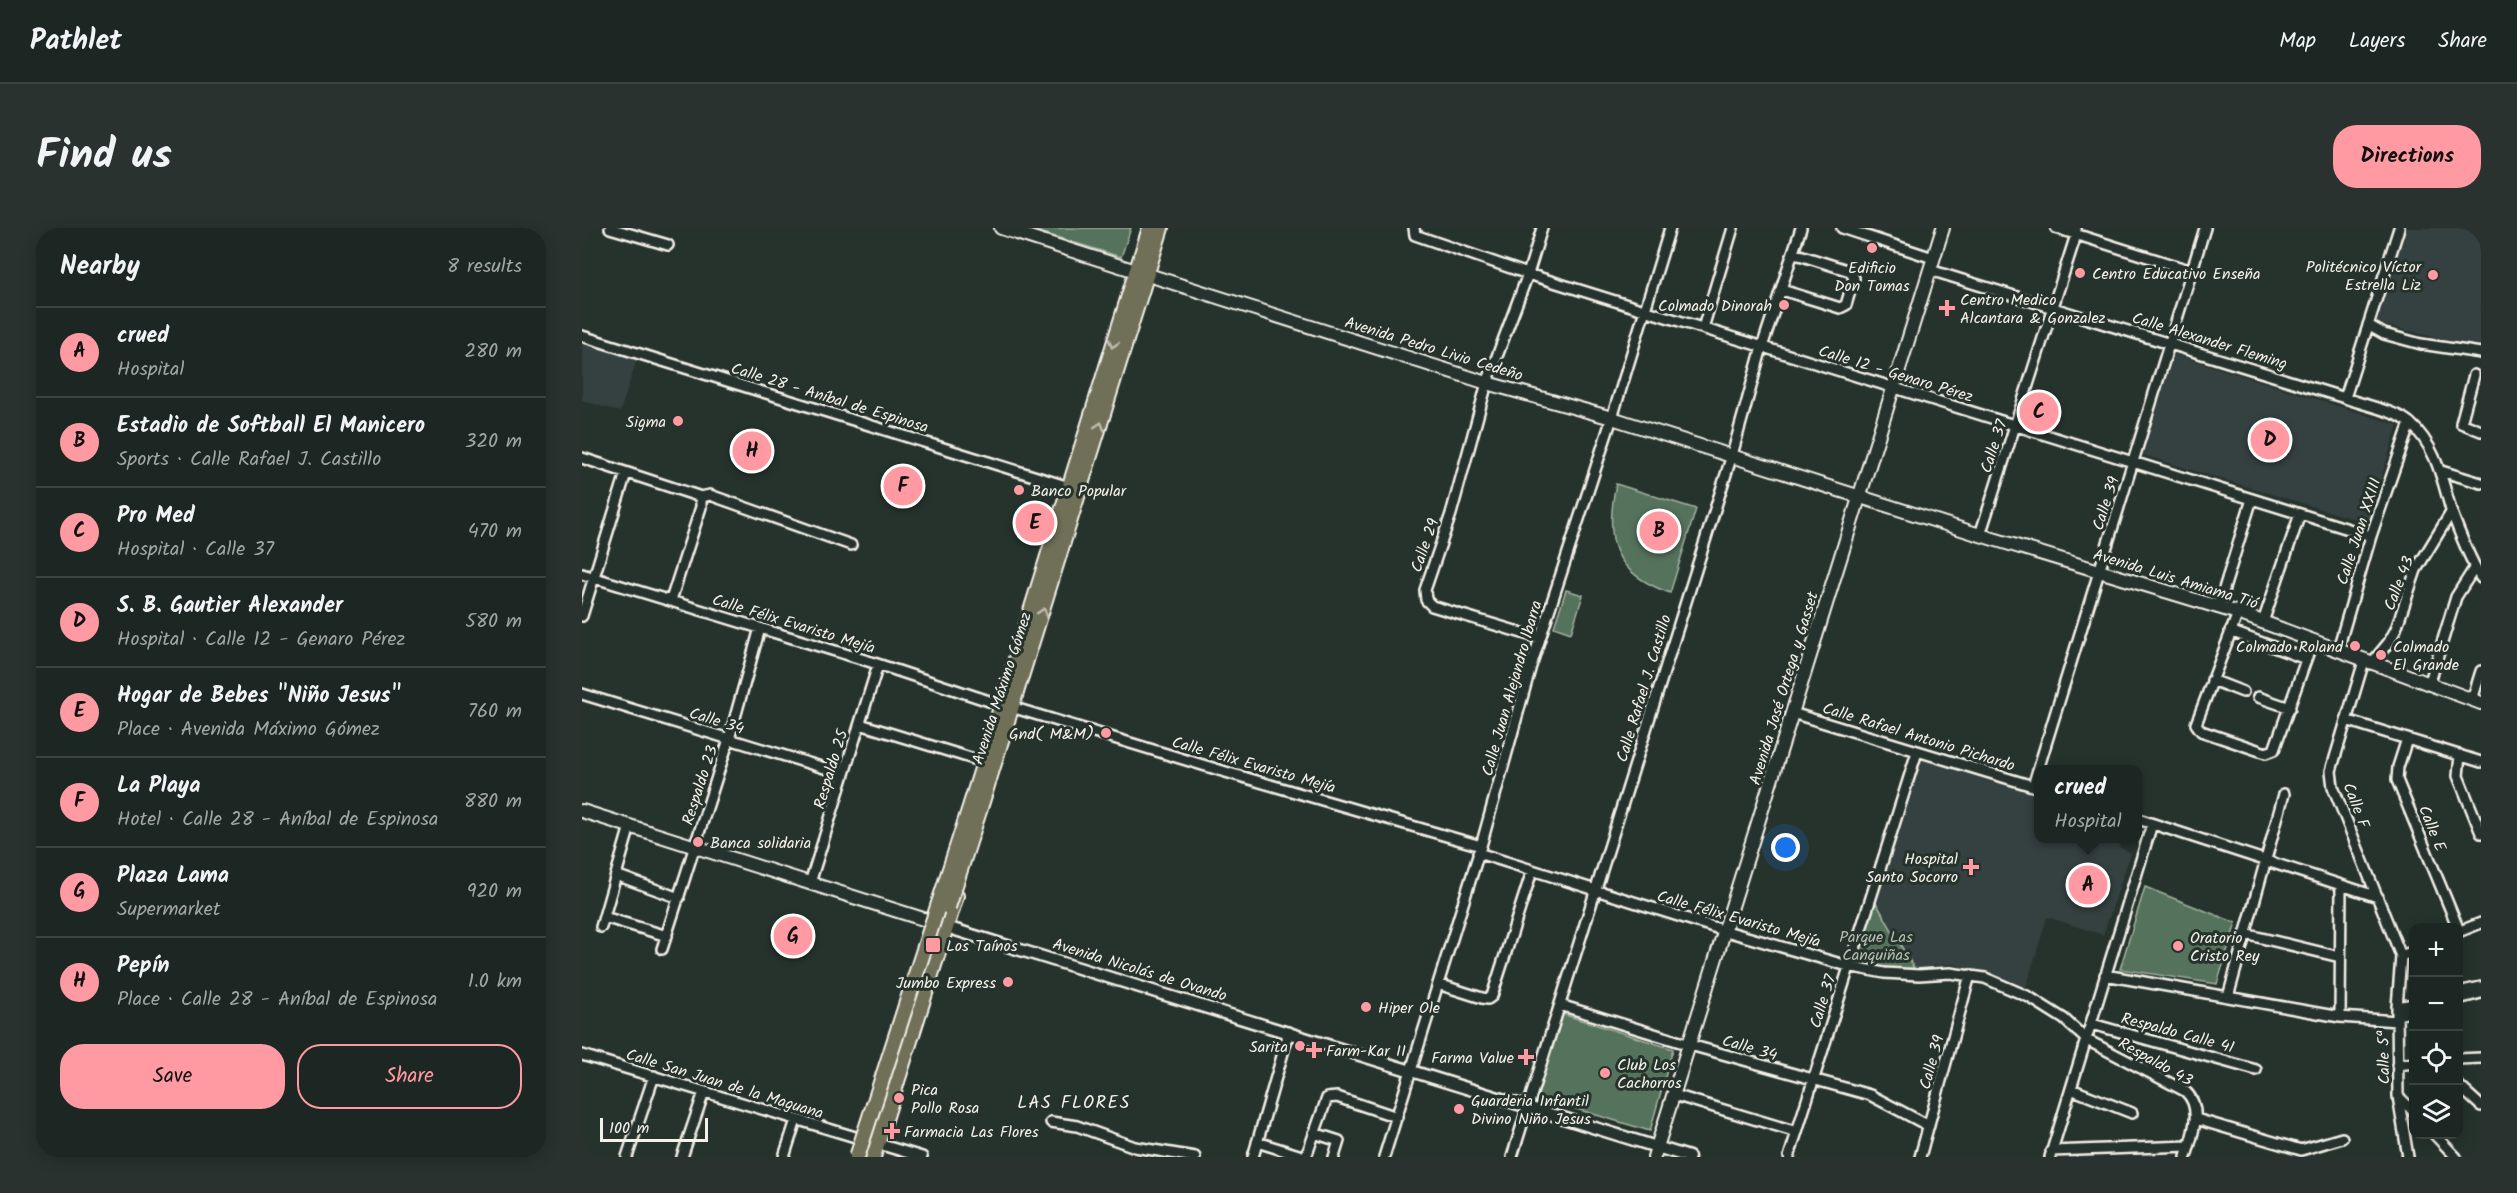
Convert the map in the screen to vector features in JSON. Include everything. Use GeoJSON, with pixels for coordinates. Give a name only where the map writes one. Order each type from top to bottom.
{"type":"FeatureCollection","features":[{"type":"Feature","properties":{"kind":"main road","name":"Avenida Pedro Livio Cedeño"},"geometry":{"type":"LineString","coordinates":[[1001,228],[1487,384],[1612,418],[1858,496]]}},
{"type":"Feature","properties":{"kind":"main road","name":"Avenida Máximo Gómez"},"geometry":{"type":"LineString","coordinates":[[866,1157],[1142,272],[1150,228]]}},
{"type":"Feature","properties":{"kind":"main road","name":"Avenida Máximo Gómez"},"geometry":{"type":"LineString","coordinates":[[1026,644],[1069,487],[1142,272],[1161,228]]}},
{"type":"Feature","properties":{"kind":"main road","name":"Avenida José Ortega y Gasset"},"geometry":{"type":"LineString","coordinates":[[1656,1152],[1943,228]]}},
{"type":"Feature","properties":{"kind":"main road","name":"Avenida Luis Amiama Tió"},"geometry":{"type":"LineString","coordinates":[[1858,496],[2238,613],[2338,649],[2367,663],[2477,701]]}},
{"type":"Feature","properties":{"kind":"main road"},"geometry":{"type":"LineString","coordinates":[[856,1157],[1000,686],[1026,644]]}},
{"type":"Feature","properties":{"kind":"main road"},"geometry":{"type":"LineString","coordinates":[[875,1150],[945,927],[990,801],[1018,708],[1026,644]]}},
{"type":"Feature","properties":{"kind":"main road","name":"Avenida Máximo Gómez"},"geometry":{"type":"LineString","coordinates":[[856,1157],[976,806]]}},
{"type":"Feature","properties":{"kind":"main road","name":"Avenida Nicolás de Ovando"},"geometry":{"type":"LineString","coordinates":[[582,811],[945,927]]}},
{"type":"Feature","properties":{"kind":"street"},"geometry":{"type":"LineString","coordinates":[[609,228],[668,245]]}},
{"type":"Feature","properties":{"kind":"street"},"geometry":{"type":"LineString","coordinates":[[1487,384],[1528,274],[1542,228]]}},
{"type":"Feature","properties":{"kind":"street","name":"Calle Juan Alejandro lbarra"},"geometry":{"type":"LineString","coordinates":[[1384,1157],[1480,850],[1539,638],[1612,418],[1670,228]]}},
{"type":"Feature","properties":{"kind":"street"},"geometry":{"type":"LineString","coordinates":[[1703,328],[1733,228]]}},
{"type":"Feature","properties":{"kind":"street","name":"Calle Rafael J. Castillo"},"geometry":{"type":"LineString","coordinates":[[1512,1157],[1732,455],[1762,347],[1801,228]]}},
{"type":"Feature","properties":{"kind":"street","name":"Calle Alexander Fleming"},"geometry":{"type":"LineString","coordinates":[[1842,228],[2053,308],[2345,398],[2410,423]]}},
{"type":"Feature","properties":{"kind":"street"},"geometry":{"type":"LineString","coordinates":[[2056,228],[2076,232],[2192,272]]}},
{"type":"Feature","properties":{"kind":"street","name":"Calle 39"},"geometry":{"type":"LineString","coordinates":[[2042,765],[2205,228]]}},
{"type":"Feature","properties":{"kind":"street"},"geometry":{"type":"LineString","coordinates":[[2345,398],[2399,228]]}},
{"type":"Feature","properties":{"kind":"street","name":"Calle 12 - Genaro Pérez"},"geometry":{"type":"LineString","coordinates":[[1414,231],[1528,274],[2371,536]]}},
{"type":"Feature","properties":{"kind":"street","name":"Calle 37"},"geometry":{"type":"LineString","coordinates":[[1980,535],[2076,232]]}},
{"type":"Feature","properties":{"kind":"street"},"geometry":{"type":"LineString","coordinates":[[1782,290],[1840,308],[1846,304],[1854,278],[1850,271],[1793,254]]}},
{"type":"Feature","properties":{"kind":"street"},"geometry":{"type":"LineString","coordinates":[[2368,325],[2384,333],[2421,344],[2481,353]]}},
{"type":"Feature","properties":{"kind":"street","name":"Calle 28 - Aníbal de Espinosa"},"geometry":{"type":"LineString","coordinates":[[582,336],[1069,487]]}},
{"type":"Feature","properties":{"kind":"street"},"geometry":{"type":"LineString","coordinates":[[2474,375],[2461,423],[2481,431]]}},
{"type":"Feature","properties":{"kind":"street","name":"Calle 29"},"geometry":{"type":"LineString","coordinates":[[1487,384],[1451,514],[1425,590],[1426,600],[1432,606],[1539,638]]}},
{"type":"Feature","properties":{"kind":"street"},"geometry":{"type":"LineString","coordinates":[[2410,423],[2431,448],[2441,471],[2452,511],[2481,578]]}},
{"type":"Feature","properties":{"kind":"street","name":"Calle Juan XXIII"},"geometry":{"type":"LineString","coordinates":[[2338,649],[2371,536],[2410,423]]}},
{"type":"Feature","properties":{"kind":"street"},"geometry":{"type":"LineString","coordinates":[[582,458],[700,497],[710,495],[851,545]]}},
{"type":"Feature","properties":{"kind":"street"},"geometry":{"type":"LineString","coordinates":[[2441,471],[2481,483]]}},
{"type":"Feature","properties":{"kind":"street"},"geometry":{"type":"LineString","coordinates":[[582,616],[626,472]]}},
{"type":"Feature","properties":{"kind":"street"},"geometry":{"type":"LineString","coordinates":[[671,600],[701,507],[700,497]]}},
{"type":"Feature","properties":{"kind":"street"},"geometry":{"type":"LineString","coordinates":[[2218,608],[2252,499]]}},
{"type":"Feature","properties":{"kind":"street","name":"Calle 43"},"geometry":{"type":"LineString","coordinates":[[2367,663],[2389,642],[2396,629],[2416,570],[2452,511]]}},
{"type":"Feature","properties":{"kind":"street"},"geometry":{"type":"LineString","coordinates":[[2263,622],[2300,514]]}},
{"type":"Feature","properties":{"kind":"street"},"geometry":{"type":"LineString","coordinates":[[2429,685],[2456,597],[2475,567]]}},
{"type":"Feature","properties":{"kind":"street","name":"Calle Félix Evaristo Mejía"},"geometry":{"type":"LineString","coordinates":[[582,574],[995,702]]}},
{"type":"Feature","properties":{"kind":"street"},"geometry":{"type":"LineString","coordinates":[[2238,613],[2196,724],[2201,731],[2271,753],[2290,708],[2313,640]]}},
{"type":"Feature","properties":{"kind":"street","name":"Respaldo 23"},"geometry":{"type":"LineString","coordinates":[[662,949],[729,739],[760,628]]}},
{"type":"Feature","properties":{"kind":"street"},"geometry":{"type":"LineString","coordinates":[[2230,631],[2306,659]]}},
{"type":"Feature","properties":{"kind":"street","name":"Calle F"},"geometry":{"type":"LineString","coordinates":[[2367,663],[2346,720],[2331,771],[2333,787],[2401,956]]}},
{"type":"Feature","properties":{"kind":"street","name":"Respaldo 25"},"geometry":{"type":"LineString","coordinates":[[810,883],[878,665]]}},
{"type":"Feature","properties":{"kind":"street"},"geometry":{"type":"LineString","coordinates":[[2477,701],[2481,671]]}},
{"type":"Feature","properties":{"kind":"street"},"geometry":{"type":"LineString","coordinates":[[2212,680],[2242,692]]}},
{"type":"Feature","properties":{"kind":"street","name":"Calle 34"},"geometry":{"type":"LineString","coordinates":[[582,694],[844,774]]}},
{"type":"Feature","properties":{"kind":"street"},"geometry":{"type":"LineString","coordinates":[[2258,697],[2290,708]]}},
{"type":"Feature","properties":{"kind":"street","name":"Calle Félix Evaristo Mejía"},"geometry":{"type":"LineString","coordinates":[[1018,708],[1480,850],[1532,871],[1595,891],[1848,966],[1884,973],[1970,975],[1985,978],[2029,997],[2064,1019],[2087,1040]]}},
{"type":"Feature","properties":{"kind":"street","name":"Calle Rafael Antonio Pichardo"},"geometry":{"type":"LineString","coordinates":[[1792,713],[2034,786]]}},
{"type":"Feature","properties":{"kind":"street"},"geometry":{"type":"LineString","coordinates":[[2346,720],[2481,762]]}},
{"type":"Feature","properties":{"kind":"street"},"geometry":{"type":"LineString","coordinates":[[860,724],[978,760]]}},
{"type":"Feature","properties":{"kind":"street","name":"Calle E"},"geometry":{"type":"LineString","coordinates":[[2407,739],[2398,767],[2397,780],[2456,923]]}},
{"type":"Feature","properties":{"kind":"street","name":"Calle 37"},"geometry":{"type":"LineString","coordinates":[[1789,1157],[1917,752]]}},
{"type":"Feature","properties":{"kind":"street"},"geometry":{"type":"LineString","coordinates":[[2460,755],[2458,776],[2481,832]]}},
{"type":"Feature","properties":{"kind":"street"},"geometry":{"type":"LineString","coordinates":[[2228,997],[2284,794]]}},
{"type":"Feature","properties":{"kind":"street"},"geometry":{"type":"LineString","coordinates":[[2142,820],[2378,897]]}},
{"type":"Feature","properties":{"kind":"street"},"geometry":{"type":"LineString","coordinates":[[2152,824],[2050,1154],[2189,1146]]}},
{"type":"Feature","properties":{"kind":"street"},"geometry":{"type":"LineString","coordinates":[[630,826],[602,922],[667,936]]}},
{"type":"Feature","properties":{"kind":"street"},"geometry":{"type":"LineString","coordinates":[[1438,984],[1482,998],[1488,999],[1492,996],[1532,871]]}},
{"type":"Feature","properties":{"kind":"street"},"geometry":{"type":"LineString","coordinates":[[616,875],[679,898]]}},
{"type":"Feature","properties":{"kind":"street"},"geometry":{"type":"LineString","coordinates":[[2340,1017],[2341,885]]}},
{"type":"Feature","properties":{"kind":"street"},"geometry":{"type":"LineString","coordinates":[[2463,929],[2481,923]]}},
{"type":"Feature","properties":{"kind":"street","name":"Avenida Nicolás de Ovando"},"geometry":{"type":"LineString","coordinates":[[945,927],[1529,1107],[1656,1152],[1689,1157]]}},
{"type":"Feature","properties":{"kind":"street"},"geometry":{"type":"LineString","coordinates":[[2245,934],[2340,957]]}},
{"type":"Feature","properties":{"kind":"street"},"geometry":{"type":"LineString","coordinates":[[2401,956],[2409,953]]}},
{"type":"Feature","properties":{"kind":"street","name":"Calle 5ª"},"geometry":{"type":"LineString","coordinates":[[2401,956],[2402,973],[2397,1014],[2398,1096],[2408,1157]]}},
{"type":"Feature","properties":{"kind":"street","name":"Calle 39"},"geometry":{"type":"LineString","coordinates":[[1920,1157],[1970,975]]}},
{"type":"Feature","properties":{"kind":"street"},"geometry":{"type":"LineString","coordinates":[[2105,975],[2340,1017],[2409,1012]]}},
{"type":"Feature","properties":{"kind":"street"},"geometry":{"type":"LineString","coordinates":[[2463,991],[2481,987]]}},
{"type":"Feature","properties":{"kind":"street"},"geometry":{"type":"LineString","coordinates":[[2463,998],[2481,993]]}},
{"type":"Feature","properties":{"kind":"street","name":"Calle 34"},"geometry":{"type":"LineString","coordinates":[[1560,1005],[1813,1081],[1870,1095],[1929,1126]]}},
{"type":"Feature","properties":{"kind":"street"},"geometry":{"type":"LineString","coordinates":[[2397,1014],[2409,1007]]}},
{"type":"Feature","properties":{"kind":"street","name":"Respaldo Calle 41"},"geometry":{"type":"LineString","coordinates":[[2092,1024],[2256,1070]]}},
{"type":"Feature","properties":{"kind":"street"},"geometry":{"type":"LineString","coordinates":[[1253,1157],[1289,1032]]}},
{"type":"Feature","properties":{"kind":"street","name":"Respaldo 43"},"geometry":{"type":"LineString","coordinates":[[2087,1040],[2186,1090],[2192,1097],[2196,1119]]}},
{"type":"Feature","properties":{"kind":"street","name":"Calle San Juan de la Maguana"},"geometry":{"type":"LineString","coordinates":[[582,1055],[860,1138],[875,1150]]}},
{"type":"Feature","properties":{"kind":"street"},"geometry":{"type":"LineString","coordinates":[[2463,1059],[2481,1058]]}},
{"type":"Feature","properties":{"kind":"street"},"geometry":{"type":"LineString","coordinates":[[2397,1065],[2409,1064]]}},
{"type":"Feature","properties":{"kind":"street"},"geometry":{"type":"LineString","coordinates":[[627,1157],[654,1076]]}},
{"type":"Feature","properties":{"kind":"street"},"geometry":{"type":"LineString","coordinates":[[2071,1089],[2132,1113]]}},
{"type":"Feature","properties":{"kind":"street"},"geometry":{"type":"LineString","coordinates":[[2463,1090],[2481,1106]]}},
{"type":"Feature","properties":{"kind":"street"},"geometry":{"type":"LineString","coordinates":[[684,1156],[704,1092]]}},
{"type":"Feature","properties":{"kind":"street"},"geometry":{"type":"LineString","coordinates":[[1674,1095],[1797,1132]]}},
{"type":"Feature","properties":{"kind":"street"},"geometry":{"type":"LineString","coordinates":[[1257,1142],[1305,1157],[1327,1098],[1332,1096],[1397,1117]]}},
{"type":"Feature","properties":{"kind":"street"},"geometry":{"type":"LineString","coordinates":[[2398,1096],[2409,1107]]}},
{"type":"Feature","properties":{"kind":"street"},"geometry":{"type":"LineString","coordinates":[[2186,1157],[2196,1119],[2301,1150],[2342,1138]]}},
{"type":"Feature","properties":{"kind":"street"},"geometry":{"type":"LineString","coordinates":[[784,1157],[796,1120]]}},
{"type":"Feature","properties":{"kind":"street"},"geometry":{"type":"LineString","coordinates":[[1051,1122],[1077,1126],[1135,1147],[1195,1157]]}},
{"type":"Feature","properties":{"kind":"street"},"geometry":{"type":"LineString","coordinates":[[1314,1133],[1339,1141],[1334,1157]]}},
{"type":"Feature","properties":{"kind":"street"},"geometry":{"type":"LineString","coordinates":[[2439,1139],[2456,1157]]}},
{"type":"Feature","properties":{"kind":"street"},"geometry":{"type":"LineString","coordinates":[[875,1150],[922,1157]]}},
{"type":"Feature","properties":{"kind":"shaded area","name":"Politécnico Víctor Estrella Liz"},"geometry":{"type":"Polygon","coordinates":[[[2400,228],[2481,228],[2481,348],[2371,322],[2400,228]]]}},
{"type":"Feature","properties":{"kind":"shaded area"},"geometry":{"type":"Polygon","coordinates":[[[582,342],[637,359],[620,412],[582,400],[582,342]]]}},
{"type":"Feature","properties":{"kind":"shaded area"},"geometry":{"type":"Polygon","coordinates":[[[2174,354],[2398,425],[2367,523],[2143,455],[2174,354]]]}},
{"type":"Feature","properties":{"kind":"shaded area","name":"Hospital Santo Socorro"},"geometry":{"type":"Polygon","coordinates":[[[1916,756],[2034,793],[2034,843],[2120,843],[2119,847],[2131,853],[2103,935],[2047,917],[2026,988],[1952,964],[1914,968],[1872,896],[1916,756]]]}},
{"type":"Feature","properties":{"kind":"green space"},"geometry":{"type":"Polygon","coordinates":[[[1027,228],[1131,228],[1121,257],[1027,228]]]}},
{"type":"Feature","properties":{"kind":"green space"},"geometry":{"type":"Polygon","coordinates":[[[1616,484],[1696,509],[1670,593],[1636,576],[1617,552],[1611,522],[1616,484]]]}},
{"type":"Feature","properties":{"kind":"green space"},"geometry":{"type":"Polygon","coordinates":[[[1566,590],[1583,595],[1571,633],[1554,627],[1566,590]]]}},
{"type":"Feature","properties":{"kind":"green space","name":"Oratorio Cristo Rey"},"geometry":{"type":"Polygon","coordinates":[[[2145,887],[2236,923],[2217,984],[2120,969],[2145,887]]]}},
{"type":"Feature","properties":{"kind":"green space","name":"Parque Las Canquiñas"},"geometry":{"type":"Polygon","coordinates":[[[1872,896],[1914,968],[1896,970],[1850,962],[1872,896]]]}},
{"type":"Feature","properties":{"kind":"green space","name":"Club Los Cachorros"},"geometry":{"type":"Polygon","coordinates":[[[1562,1014],[1673,1049],[1650,1131],[1536,1097],[1562,1014]]]}},
{"type":"Feature","properties":{"kind":"place","name":"Edificio Don Tomas"},"geometry":{"type":"Point","coordinates":[1872,248]}},
{"type":"Feature","properties":{"kind":"place","name":"Centro Educativo Enseña"},"geometry":{"type":"Point","coordinates":[2080,273]}},
{"type":"Feature","properties":{"kind":"place","name":"Politécnico Víctor Estrella Liz"},"geometry":{"type":"Point","coordinates":[2433,275]}},
{"type":"Feature","properties":{"kind":"place","name":"Colmado Dinorah"},"geometry":{"type":"Point","coordinates":[1784,305]}},
{"type":"Feature","properties":{"kind":"place","name":"Centro Medico Alcantara & Gonzalez"},"geometry":{"type":"Point","coordinates":[1947,308]}},
{"type":"Feature","properties":{"kind":"place","name":"Pro Med"},"geometry":{"type":"Point","coordinates":[2039,412]}},
{"type":"Feature","properties":{"kind":"place","name":"Sigma"},"geometry":{"type":"Point","coordinates":[678,421]}},
{"type":"Feature","properties":{"kind":"place","name":"S. B. Gautier Alexander"},"geometry":{"type":"Point","coordinates":[2270,440]}},
{"type":"Feature","properties":{"kind":"place","name":"Pepín"},"geometry":{"type":"Point","coordinates":[752,451]}},
{"type":"Feature","properties":{"kind":"place","name":"La Playa"},"geometry":{"type":"Point","coordinates":[903,486]}},
{"type":"Feature","properties":{"kind":"place","name":"Banco Popular"},"geometry":{"type":"Point","coordinates":[1019,490]}},
{"type":"Feature","properties":{"kind":"place","name":"Hogar de Bebes \"Niño Jesus\""},"geometry":{"type":"Point","coordinates":[1035,523]}},
{"type":"Feature","properties":{"kind":"place","name":"Estadio de Softball El Manicero"},"geometry":{"type":"Point","coordinates":[1659,531]}},
{"type":"Feature","properties":{"kind":"place","name":"Colmado Roland"},"geometry":{"type":"Point","coordinates":[2355,646]}},
{"type":"Feature","properties":{"kind":"place","name":"Colmado El Grande"},"geometry":{"type":"Point","coordinates":[2381,655]}},
{"type":"Feature","properties":{"kind":"place","name":"Gnd( M&M)"},"geometry":{"type":"Point","coordinates":[1106,733]}},
{"type":"Feature","properties":{"kind":"place","name":"Banca solidaria"},"geometry":{"type":"Point","coordinates":[698,842]}},
{"type":"Feature","properties":{"kind":"place","name":"Hospital Santo Socorro"},"geometry":{"type":"Point","coordinates":[1971,867]}},
{"type":"Feature","properties":{"kind":"place","name":"crued"},"geometry":{"type":"Point","coordinates":[2088,885]}},
{"type":"Feature","properties":{"kind":"place","name":"Plaza Lama"},"geometry":{"type":"Point","coordinates":[793,936]}},
{"type":"Feature","properties":{"kind":"place","name":"Los Taínos"},"geometry":{"type":"Point","coordinates":[933,945]}},
{"type":"Feature","properties":{"kind":"place","name":"Oratorio Cristo Rey"},"geometry":{"type":"Point","coordinates":[2178,946]}},
{"type":"Feature","properties":{"kind":"place","name":"Jumbo Express"},"geometry":{"type":"Point","coordinates":[1008,982]}},
{"type":"Feature","properties":{"kind":"place","name":"Hiper Ole"},"geometry":{"type":"Point","coordinates":[1366,1007]}},
{"type":"Feature","properties":{"kind":"place","name":"Sarita"},"geometry":{"type":"Point","coordinates":[1300,1046]}},
{"type":"Feature","properties":{"kind":"place","name":"Farm-Kar II"},"geometry":{"type":"Point","coordinates":[1314,1050]}},
{"type":"Feature","properties":{"kind":"place","name":"Farma Value"},"geometry":{"type":"Point","coordinates":[1526,1057]}},
{"type":"Feature","properties":{"kind":"place","name":"Club Los Cachorros"},"geometry":{"type":"Point","coordinates":[1605,1073]}},
{"type":"Feature","properties":{"kind":"place","name":"Pica Pollo Rosa"},"geometry":{"type":"Point","coordinates":[899,1098]}},
{"type":"Feature","properties":{"kind":"place","name":"Guarderia Infantil Divino Niño Jesus"},"geometry":{"type":"Point","coordinates":[1459,1109]}},
{"type":"Feature","properties":{"kind":"place","name":"Farmacia Las Flores"},"geometry":{"type":"Point","coordinates":[892,1131]}},
{"type":"Feature","properties":{"kind":"district","name":"LAS FLORES"},"geometry":{"type":"Point","coordinates":[1074,1102]}}]}
